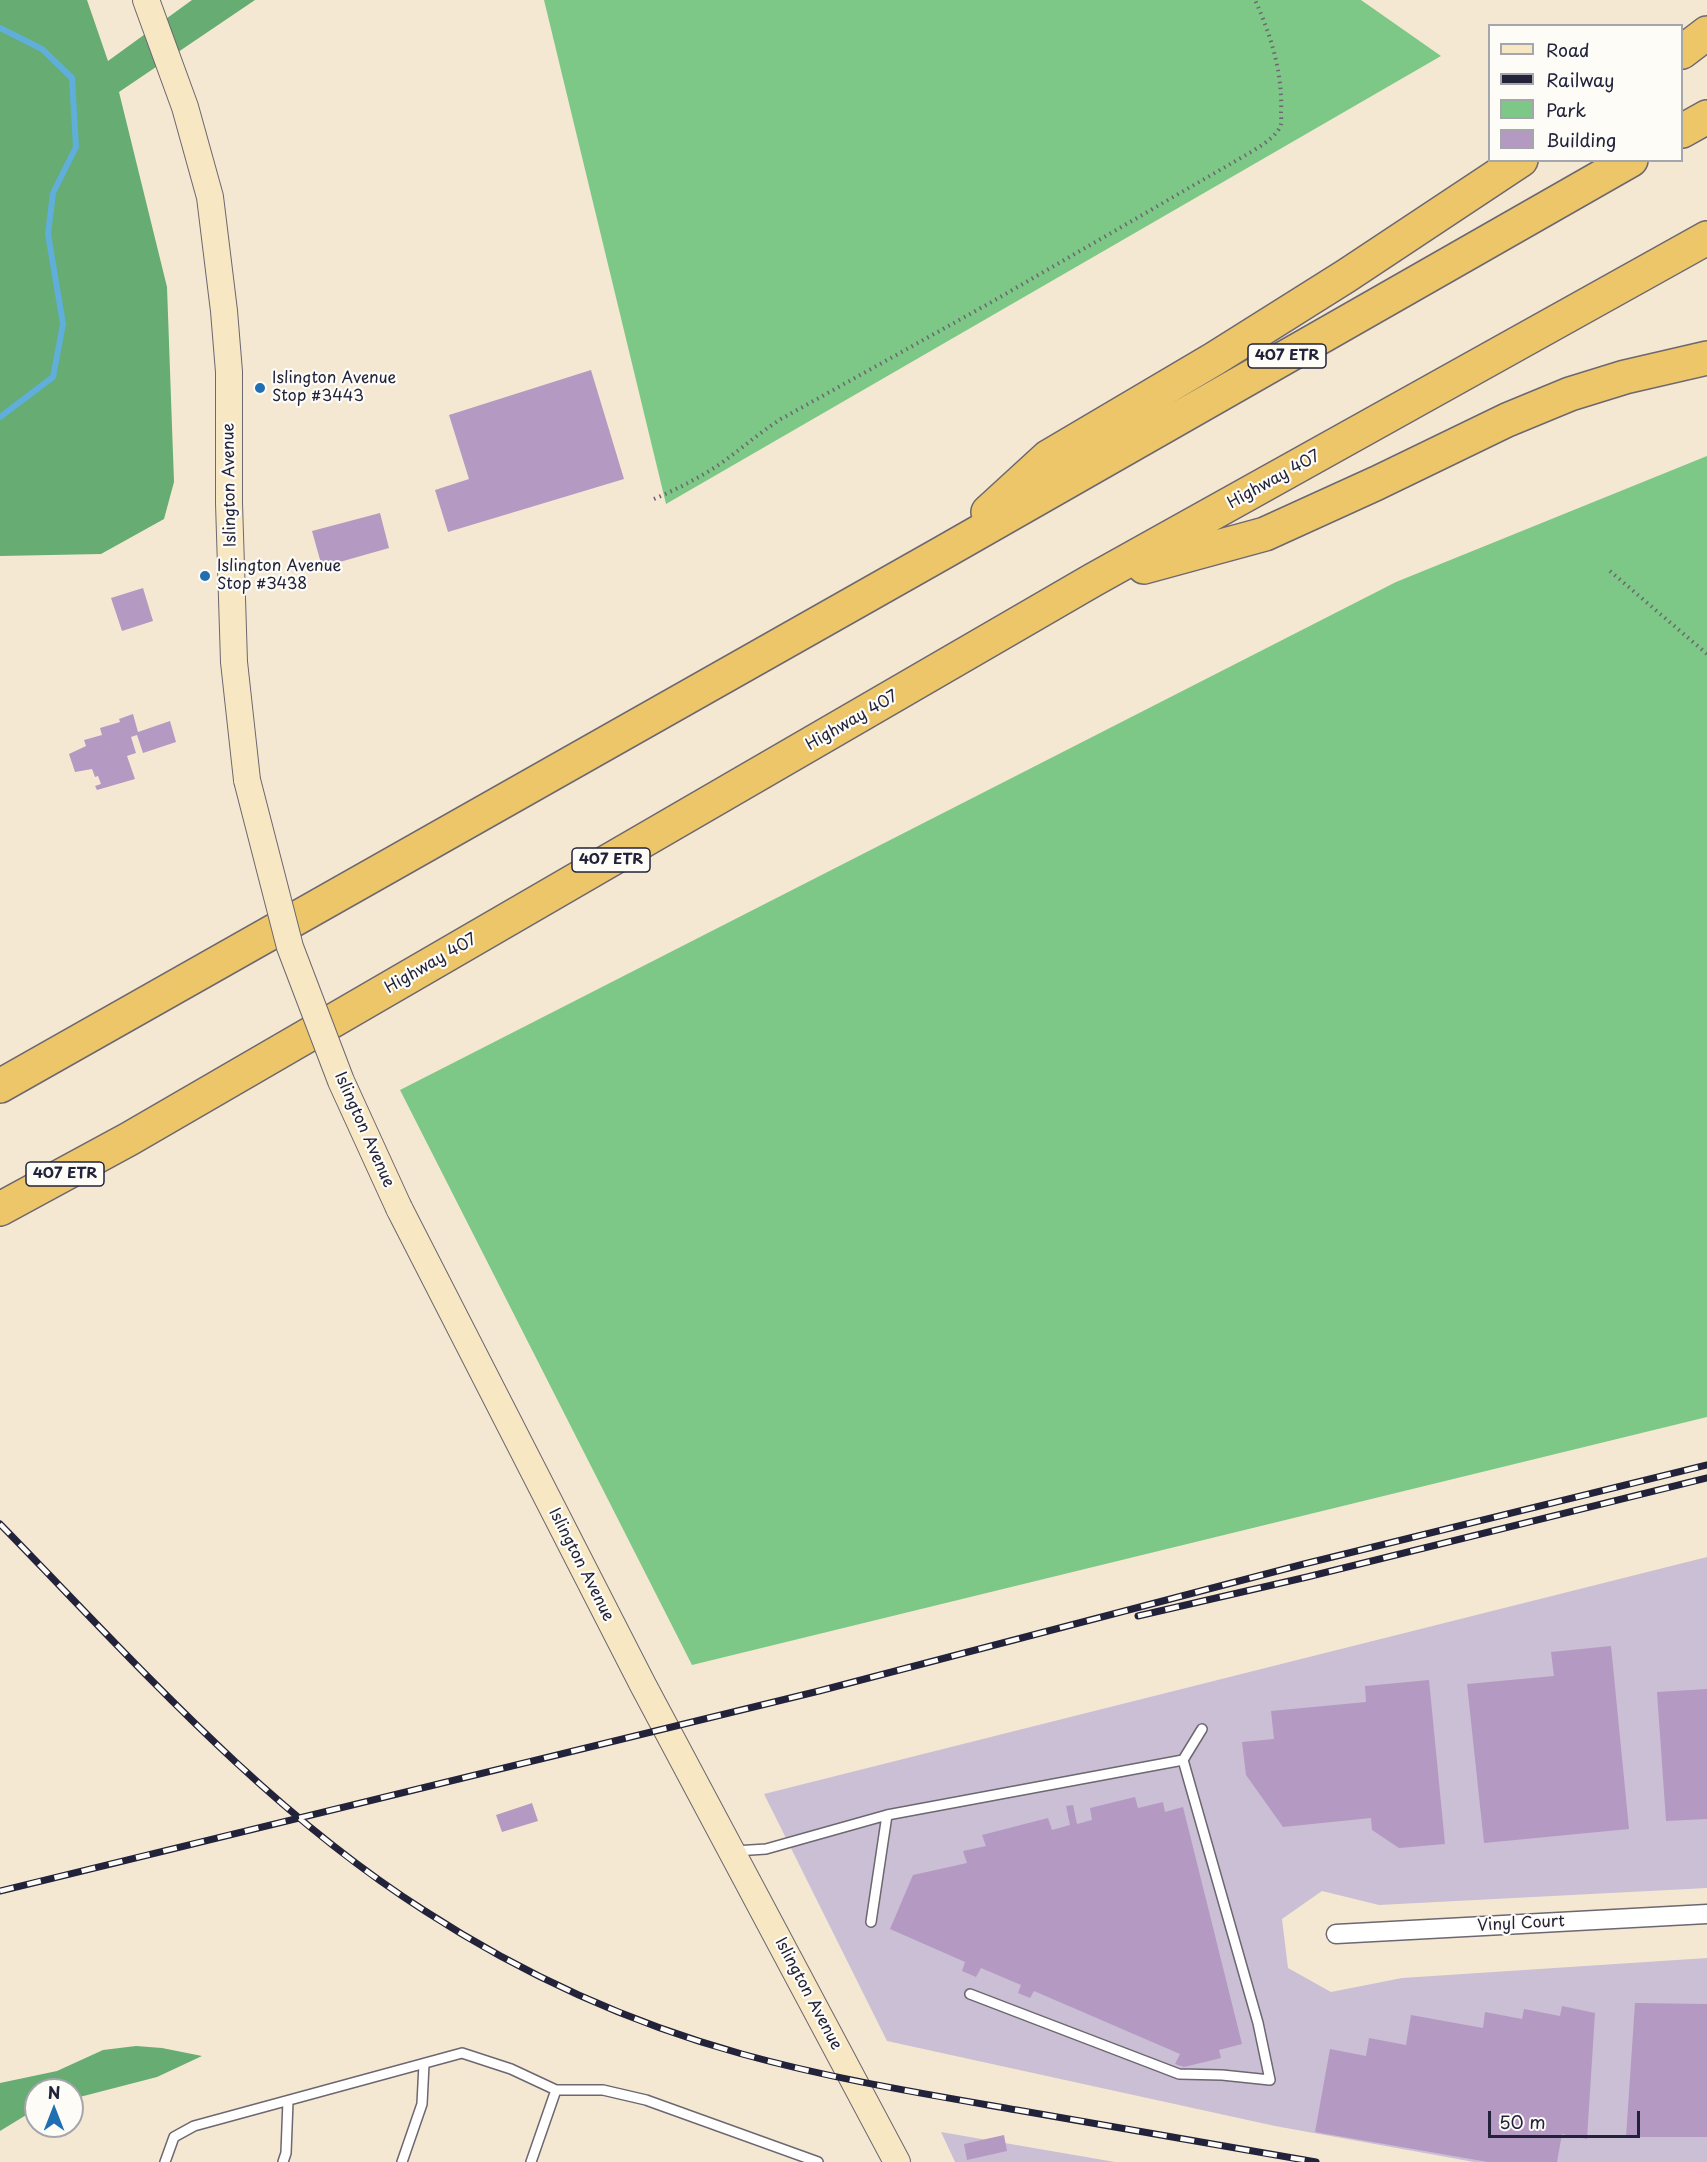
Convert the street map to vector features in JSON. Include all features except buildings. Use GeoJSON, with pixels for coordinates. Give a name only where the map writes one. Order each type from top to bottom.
{"type":"FeatureCollection","features":[{"type":"Feature","properties":{"kind":"highway"},"geometry":{"type":"LineString","coordinates":[[1683,51],[1707,33]]}},
{"type":"Feature","properties":{"kind":"highway"},"geometry":{"type":"LineString","coordinates":[[1683,130],[1707,117]]}},
{"type":"Feature","properties":{"kind":"highway"},"geometry":{"type":"LineString","coordinates":[[944,552],[1048,457],[1233,347],[1346,276],[1518,162]]}},
{"type":"Feature","properties":{"kind":"highway","name":"407 ETR"},"geometry":{"type":"LineString","coordinates":[[0,1086],[944,552],[1626,162]]}},
{"type":"Feature","properties":{"kind":"highway","name":"Highway 407"},"geometry":{"type":"LineString","coordinates":[[0,1209],[129,1139],[1094,580],[1707,238]]}},
{"type":"Feature","properties":{"kind":"highway"},"geometry":{"type":"LineString","coordinates":[[1094,580],[1265,534],[1507,420],[1570,394],[1625,377],[1707,358]]}},
{"type":"Feature","properties":{"kind":"main road","name":"Islington Avenue"},"geometry":{"type":"LineString","coordinates":[[146,0],[185,107],[210,197],[229,372],[229,503],[234,662],[248,780],[290,947],[341,1081],[399,1208],[643,1685],[897,2162]]}},
{"type":"Feature","properties":{"kind":"street","name":"Vinyl Court"},"geometry":{"type":"LineString","coordinates":[[1336,1934],[1707,1914]]}},
{"type":"Feature","properties":{"kind":"lane"},"geometry":{"type":"LineString","coordinates":[[970,1994],[1179,2074],[1222,2075],[1270,2080],[1258,2023],[1183,1760],[1202,1729]]}},
{"type":"Feature","properties":{"kind":"lane"},"geometry":{"type":"LineString","coordinates":[[733,1852],[766,1849],[886,1815],[1183,1760]]}},
{"type":"Feature","properties":{"kind":"lane"},"geometry":{"type":"LineString","coordinates":[[871,1922],[886,1815]]}},
{"type":"Feature","properties":{"kind":"lane"},"geometry":{"type":"LineString","coordinates":[[165,2162],[174,2137],[194,2126],[462,2053],[511,2069],[556,2090],[603,2090],[646,2100],[818,2162]]}},
{"type":"Feature","properties":{"kind":"lane"},"geometry":{"type":"LineString","coordinates":[[402,2162],[422,2104],[423,2064]]}},
{"type":"Feature","properties":{"kind":"lane"},"geometry":{"type":"LineString","coordinates":[[531,2162],[556,2090]]}},
{"type":"Feature","properties":{"kind":"lane"},"geometry":{"type":"LineString","coordinates":[[283,2162],[286,2153],[288,2101]]}},
{"type":"Feature","properties":{"kind":"path"},"geometry":{"type":"LineString","coordinates":[[654,499],[720,464],[781,419],[988,304],[1268,141],[1281,126],[1282,99],[1267,25],[1255,0]]}},
{"type":"Feature","properties":{"kind":"path"},"geometry":{"type":"LineString","coordinates":[[1610,571],[1707,654]]}},
{"type":"Feature","properties":{"kind":"shaded area"},"geometry":{"type":"Polygon","coordinates":[[[1707,1557],[1707,1888],[1379,1905],[1322,1891],[1282,1919],[1288,1968],[1331,1992],[1402,1978],[1707,1958],[1707,2162],[1474,2162],[1275,2126],[887,2041],[764,1794],[1707,1557]]]}},
{"type":"Feature","properties":{"kind":"shaded area"},"geometry":{"type":"Polygon","coordinates":[[[941,2132],[1115,2162],[955,2162],[941,2132]]]}},
{"type":"Feature","properties":{"kind":"green space"},"geometry":{"type":"Polygon","coordinates":[[[0,0],[87,0],[108,61],[192,0],[255,0],[119,92],[167,287],[174,482],[164,519],[101,554],[0,556],[0,0]]]}},
{"type":"Feature","properties":{"kind":"green space"},"geometry":{"type":"Polygon","coordinates":[[[544,0],[1361,0],[1441,56],[666,504],[544,0]]]}},
{"type":"Feature","properties":{"kind":"green space"},"geometry":{"type":"Polygon","coordinates":[[[1707,456],[1707,1417],[692,1665],[400,1090],[1396,582],[1707,456]]]}},
{"type":"Feature","properties":{"kind":"green space"},"geometry":{"type":"Polygon","coordinates":[[[136,2046],[162,2048],[202,2056],[157,2077],[84,2096],[84,2078],[24,2078],[24,2116],[0,2131],[0,2083],[57,2071],[103,2050],[136,2046]]]}},
{"type":"Feature","properties":{"kind":"waterway"},"geometry":{"type":"LineString","coordinates":[[0,28],[42,49],[72,78],[76,147],[53,193],[48,234],[63,324],[53,377],[0,417]]}},
{"type":"Feature","properties":{"kind":"railway"},"geometry":{"type":"LineString","coordinates":[[0,1891],[819,1691],[1304,1564],[1707,1465]]}},
{"type":"Feature","properties":{"kind":"railway"},"geometry":{"type":"LineString","coordinates":[[1138,1616],[1307,1577],[1707,1478]]}},
{"type":"Feature","properties":{"kind":"railway"},"geometry":{"type":"LineString","coordinates":[[0,1524],[202,1730],[309,1826],[366,1870],[425,1911],[538,1976],[618,2012],[700,2042],[776,2063],[913,2092],[1316,2162]]}},
{"type":"Feature","properties":{"kind":"place","name":"Islington Avenue Stop #3443"},"geometry":{"type":"Point","coordinates":[260,388]}},
{"type":"Feature","properties":{"kind":"place","name":"Islington Avenue Stop #3438"},"geometry":{"type":"Point","coordinates":[205,576]}}]}
